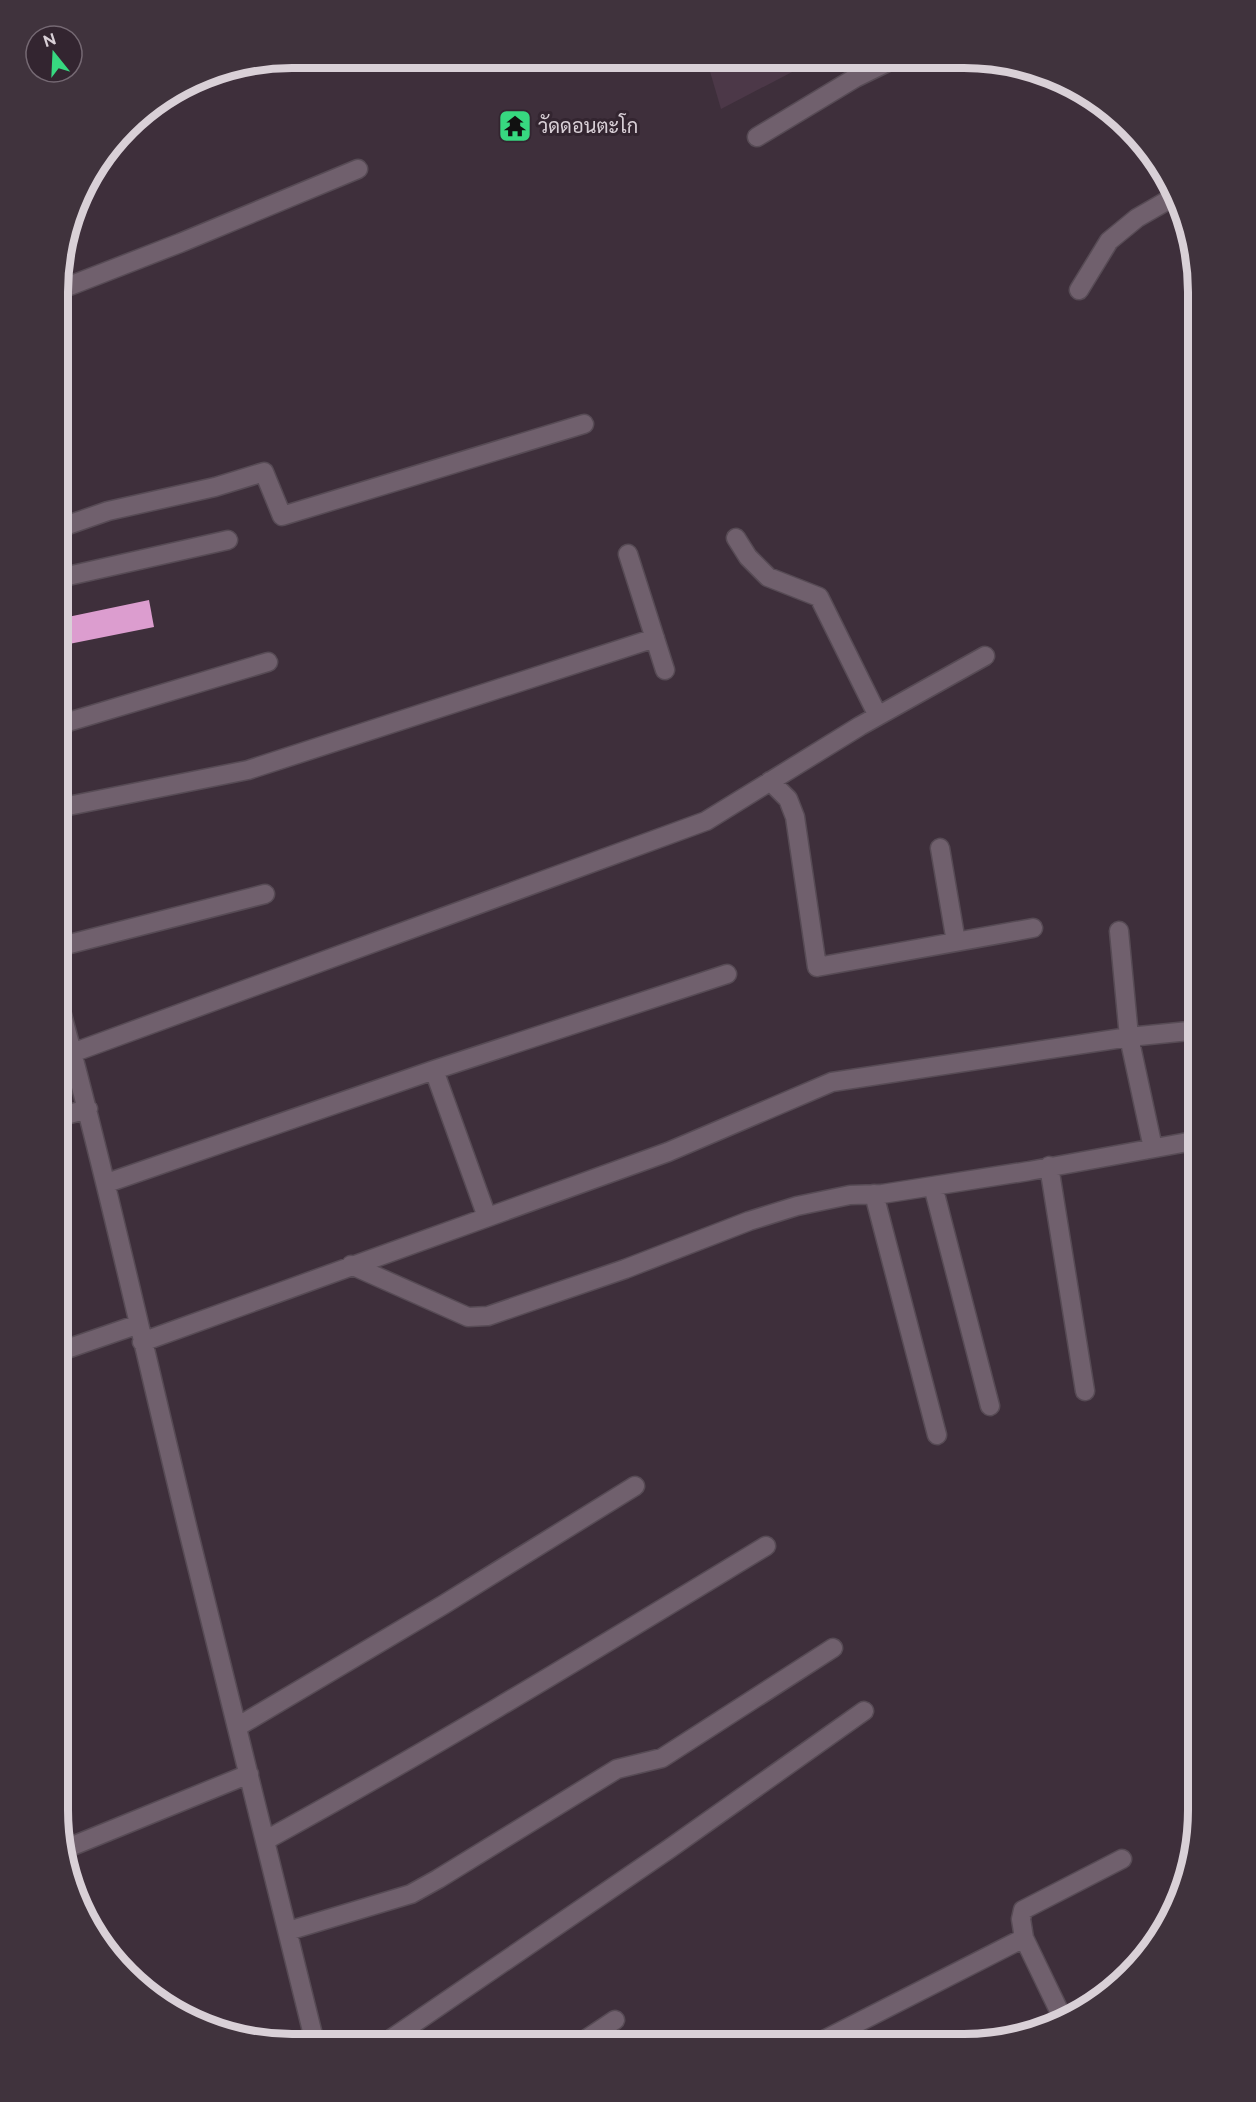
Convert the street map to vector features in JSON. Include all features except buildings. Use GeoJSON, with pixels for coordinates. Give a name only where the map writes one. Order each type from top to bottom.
{"type":"FeatureCollection","features":[{"type":"Feature","properties":{"kind":"street"},"geometry":{"type":"LineString","coordinates":[[757,136],[876,68]]}},
{"type":"Feature","properties":{"kind":"street"},"geometry":{"type":"LineString","coordinates":[[68,287],[358,169]]}},
{"type":"Feature","properties":{"kind":"street"},"geometry":{"type":"LineString","coordinates":[[1079,291],[1109,241],[1137,218],[1168,200]]}},
{"type":"Feature","properties":{"kind":"street"},"geometry":{"type":"LineString","coordinates":[[68,525],[108,511],[215,487],[264,472],[282,516],[584,424]]}},
{"type":"Feature","properties":{"kind":"street"},"geometry":{"type":"LineString","coordinates":[[736,538],[748,557],[768,577],[819,597],[878,716]]}},
{"type":"Feature","properties":{"kind":"street"},"geometry":{"type":"LineString","coordinates":[[68,576],[228,540]]}},
{"type":"Feature","properties":{"kind":"street"},"geometry":{"type":"LineString","coordinates":[[628,554],[665,670]]}},
{"type":"Feature","properties":{"kind":"street"},"geometry":{"type":"LineString","coordinates":[[68,806],[248,770],[655,638]]}},
{"type":"Feature","properties":{"kind":"street"},"geometry":{"type":"LineString","coordinates":[[72,1053],[706,821],[878,716],[984,656]]}},
{"type":"Feature","properties":{"kind":"street"},"geometry":{"type":"LineString","coordinates":[[68,722],[268,662]]}},
{"type":"Feature","properties":{"kind":"street"},"geometry":{"type":"LineString","coordinates":[[770,781],[788,799],[795,817],[817,967],[1033,928]]}},
{"type":"Feature","properties":{"kind":"street"},"geometry":{"type":"LineString","coordinates":[[940,848],[956,942]]}},
{"type":"Feature","properties":{"kind":"street"},"geometry":{"type":"LineString","coordinates":[[68,944],[265,894]]}},
{"type":"Feature","properties":{"kind":"street"},"geometry":{"type":"LineString","coordinates":[[1119,931],[1129,1037],[1153,1148]]}},
{"type":"Feature","properties":{"kind":"street"},"geometry":{"type":"LineString","coordinates":[[106,1183],[727,974]]}},
{"type":"Feature","properties":{"kind":"street"},"geometry":{"type":"LineString","coordinates":[[68,1350],[141,1333],[351,1265],[668,1152],[832,1082],[1129,1037],[1188,1031]]}},
{"type":"Feature","properties":{"kind":"street"},"geometry":{"type":"LineString","coordinates":[[68,1038],[88,1109],[216,1645],[313,2034]]}},
{"type":"Feature","properties":{"kind":"street"},"geometry":{"type":"LineString","coordinates":[[434,1071],[487,1217]]}},
{"type":"Feature","properties":{"kind":"street"},"geometry":{"type":"LineString","coordinates":[[68,1114],[88,1109]]}},
{"type":"Feature","properties":{"kind":"street"},"geometry":{"type":"LineString","coordinates":[[351,1265],[468,1317],[488,1316],[625,1269],[749,1221],[797,1206],[850,1195],[874,1194],[1029,1171],[1188,1142]]}},
{"type":"Feature","properties":{"kind":"street"},"geometry":{"type":"LineString","coordinates":[[1049,1166],[1085,1391]]}},
{"type":"Feature","properties":{"kind":"street"},"geometry":{"type":"LineString","coordinates":[[933,1186],[990,1406]]}},
{"type":"Feature","properties":{"kind":"street"},"geometry":{"type":"LineString","coordinates":[[874,1194],[937,1435]]}},
{"type":"Feature","properties":{"kind":"street"},"geometry":{"type":"LineString","coordinates":[[237,1727],[453,1599],[634,1486]]}},
{"type":"Feature","properties":{"kind":"street"},"geometry":{"type":"LineString","coordinates":[[266,1840],[470,1725],[766,1546]]}},
{"type":"Feature","properties":{"kind":"street"},"geometry":{"type":"LineString","coordinates":[[288,1931],[411,1894],[617,1769],[662,1758],[833,1648]]}},
{"type":"Feature","properties":{"kind":"street"},"geometry":{"type":"LineString","coordinates":[[398,2034],[669,1849],[864,1711]]}},
{"type":"Feature","properties":{"kind":"street"},"geometry":{"type":"LineString","coordinates":[[70,1847],[249,1774]]}},
{"type":"Feature","properties":{"kind":"street"},"geometry":{"type":"LineString","coordinates":[[1060,2012],[1024,1938],[1023,1910],[1122,1860]]}},
{"type":"Feature","properties":{"kind":"street"},"geometry":{"type":"LineString","coordinates":[[836,2034],[1024,1938]]}},
{"type":"Feature","properties":{"kind":"street"},"geometry":{"type":"LineString","coordinates":[[594,2034],[615,2020]]}},
{"type":"Feature","properties":{"kind":"shaded area"},"geometry":{"type":"Polygon","coordinates":[[[709,68],[800,68],[721,109],[709,68]]]}},
{"type":"Feature","properties":{"kind":"place","name":"วัดดอนตะโก"},"geometry":{"type":"Point","coordinates":[515,126]}}]}
